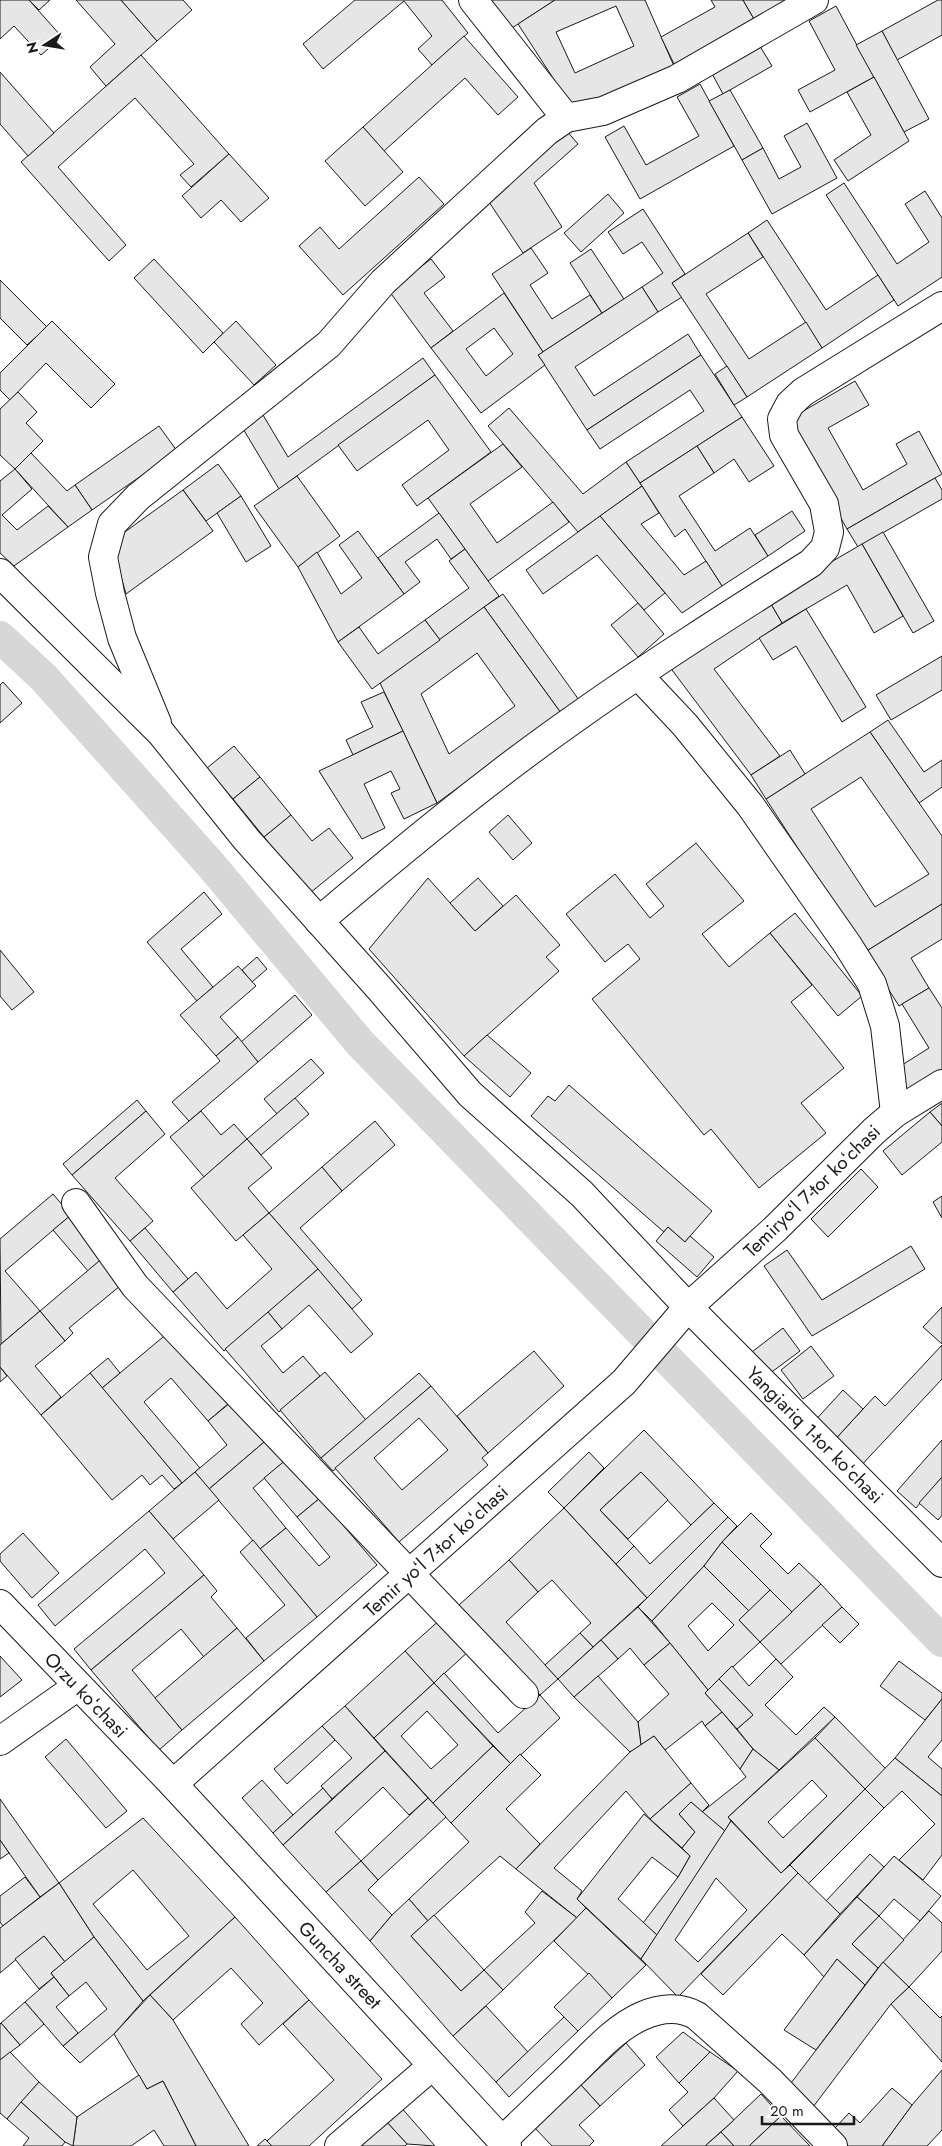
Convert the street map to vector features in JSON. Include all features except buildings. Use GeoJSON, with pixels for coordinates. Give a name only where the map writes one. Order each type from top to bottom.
{"type":"FeatureCollection","features":[{"type":"Feature","properties":{"kind":"street"},"geometry":{"type":"LineString","coordinates":[[473,0],[566,118]]}},
{"type":"Feature","properties":{"kind":"street"},"geometry":{"type":"LineString","coordinates":[[161,733],[122,638],[110,593],[103,557],[112,524],[138,497],[329,344],[383,282],[534,142],[566,118],[603,112],[677,79],[814,0]]}},
{"type":"Feature","properties":{"kind":"street"},"geometry":{"type":"LineString","coordinates":[[319,921],[427,830],[575,718],[811,563],[825,548],[829,532],[824,504],[784,435],[782,419],[790,404],[803,392],[942,306]]}},
{"type":"Feature","properties":{"kind":"street"},"geometry":{"type":"LineString","coordinates":[[0,573],[161,733]]}},
{"type":"Feature","properties":{"kind":"street"},"geometry":{"type":"LineString","coordinates":[[638,675],[685,725],[750,805],[847,944],[872,984],[885,1026],[895,1113]]}},
{"type":"Feature","properties":{"kind":"street","name":"Yangiariq 1-tor koʻchasi"},"geometry":{"type":"LineString","coordinates":[[161,733],[246,839],[470,1094],[582,1194],[688,1307],[942,1563]]}},
{"type":"Feature","properties":{"kind":"street","name":"Temiryoʻl 7-tor koʻchasi"},"geometry":{"type":"LineString","coordinates":[[688,1307],[775,1228],[895,1113],[942,1084]]}},
{"type":"Feature","properties":{"kind":"street"},"geometry":{"type":"LineString","coordinates":[[76,1203],[135,1286],[524,1694]]}},
{"type":"Feature","properties":{"kind":"street","name":"Temir yoʻl 7-tor koʻchasi"},"geometry":{"type":"LineString","coordinates":[[173,1784],[624,1382],[688,1307]]}},
{"type":"Feature","properties":{"kind":"street","name":"Orzu koʻchasi"},"geometry":{"type":"LineString","coordinates":[[0,1604],[173,1784]]}},
{"type":"Feature","properties":{"kind":"street"},"geometry":{"type":"LineString","coordinates":[[0,1741],[78,1686]]}},
{"type":"Feature","properties":{"kind":"street","name":"Guncha street"},"geometry":{"type":"LineString","coordinates":[[173,1784],[504,2144]]}},
{"type":"Feature","properties":{"kind":"street"},"geometry":{"type":"LineString","coordinates":[[504,2144],[603,2043],[628,2024],[643,2016],[658,2010],[674,2009],[686,2010],[697,2016],[770,2081],[833,2146]]}},
{"type":"Feature","properties":{"kind":"street"},"geometry":{"type":"LineString","coordinates":[[339,2146],[432,2066]]}},
{"type":"Feature","properties":{"kind":"waterway"},"geometry":{"type":"LineString","coordinates":[[0,637],[44,678],[211,865],[360,1043],[942,1641]]}}]}
